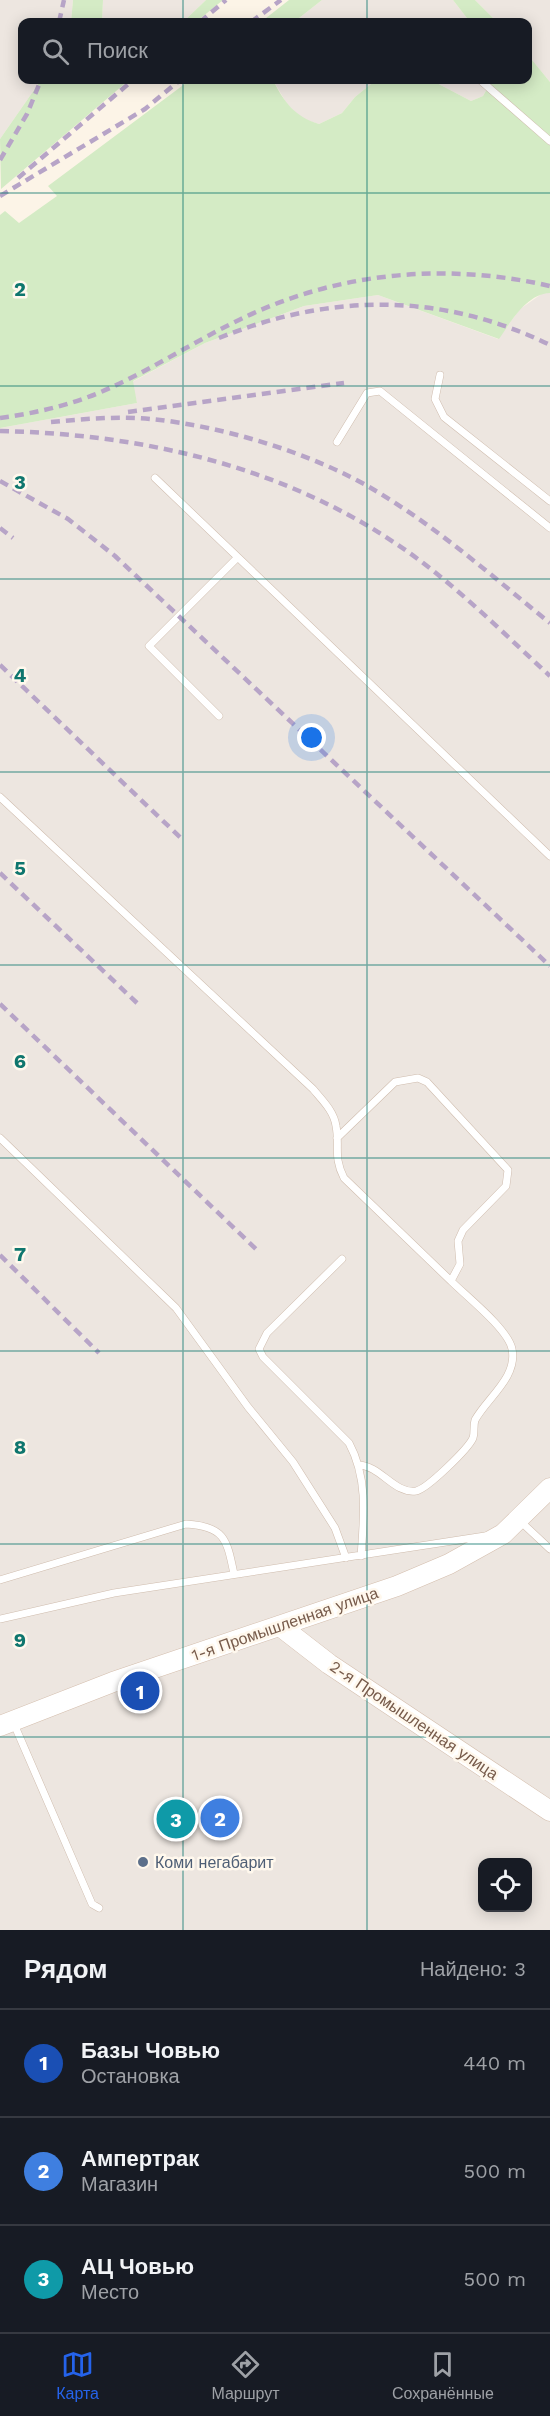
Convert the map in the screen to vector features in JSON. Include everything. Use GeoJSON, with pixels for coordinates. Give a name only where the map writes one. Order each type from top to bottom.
{"type":"FeatureCollection","features":[{"type":"Feature","properties":{"kind":"main road","name":"1-я Промышленная улица"},"geometry":{"type":"LineString","coordinates":[[7,1724],[113,1682],[397,1586],[450,1564],[503,1533],[550,1488]]}},
{"type":"Feature","properties":{"kind":"main road","name":"2-я Промышленная улица"},"geometry":{"type":"LineString","coordinates":[[280,1626],[329,1664],[550,1811]]}},
{"type":"Feature","properties":{"kind":"lane"},"geometry":{"type":"LineString","coordinates":[[485,84],[550,141]]}},
{"type":"Feature","properties":{"kind":"lane"},"geometry":{"type":"LineString","coordinates":[[440,375],[435,399],[444,417],[550,501]]}},
{"type":"Feature","properties":{"kind":"lane"},"geometry":{"type":"LineString","coordinates":[[337,442],[367,393],[380,391],[550,528]]}},
{"type":"Feature","properties":{"kind":"lane"},"geometry":{"type":"LineString","coordinates":[[155,478],[550,856]]}},
{"type":"Feature","properties":{"kind":"lane"},"geometry":{"type":"LineString","coordinates":[[219,716],[149,646],[237,558]]}},
{"type":"Feature","properties":{"kind":"lane"},"geometry":{"type":"LineString","coordinates":[[0,797],[313,1089],[332,1112],[337,1138],[337,1164],[344,1178],[508,1338],[513,1358],[507,1376],[474,1422],[472,1439],[426,1487],[416,1491],[407,1490],[397,1486],[376,1469],[359,1466]]}},
{"type":"Feature","properties":{"kind":"lane"},"geometry":{"type":"LineString","coordinates":[[337,1138],[395,1082],[418,1078],[427,1082],[502,1161],[508,1170],[506,1185],[463,1230],[458,1241],[460,1264],[451,1281]]}},
{"type":"Feature","properties":{"kind":"lane"},"geometry":{"type":"LineString","coordinates":[[0,1138],[176,1308],[248,1407],[293,1462],[335,1528],[346,1558]]}},
{"type":"Feature","properties":{"kind":"lane"},"geometry":{"type":"LineString","coordinates":[[342,1259],[267,1333],[259,1349],[263,1357],[349,1443],[359,1466],[364,1499],[361,1556]]}},
{"type":"Feature","properties":{"kind":"lane"},"geometry":{"type":"LineString","coordinates":[[519,1520],[550,1549]]}},
{"type":"Feature","properties":{"kind":"lane"},"geometry":{"type":"LineString","coordinates":[[0,1580],[186,1524],[204,1525],[217,1530],[225,1539],[234,1574]]}},
{"type":"Feature","properties":{"kind":"lane"},"geometry":{"type":"LineString","coordinates":[[0,1618],[114,1593],[503,1533]]}},
{"type":"Feature","properties":{"kind":"lane"},"geometry":{"type":"LineString","coordinates":[[7,1724],[92,1904],[99,1908]]}},
{"type":"Feature","properties":{"kind":"shaded area"},"geometry":{"type":"Polygon","coordinates":[[[0,0],[73,0],[71,18],[18,18],[18,84],[38,84],[0,139],[0,0]]]}},
{"type":"Feature","properties":{"kind":"shaded area"},"geometry":{"type":"Polygon","coordinates":[[[103,0],[206,0],[187,18],[102,18],[103,0]]]}},
{"type":"Feature","properties":{"kind":"shaded area"},"geometry":{"type":"Polygon","coordinates":[[[322,0],[453,0],[467,18],[299,18],[322,0]]]}},
{"type":"Feature","properties":{"kind":"shaded area"},"geometry":{"type":"Polygon","coordinates":[[[475,0],[550,0],[550,82],[532,60],[532,18],[493,18],[475,0]]]}},
{"type":"Feature","properties":{"kind":"shaded area"},"geometry":{"type":"Polygon","coordinates":[[[275,84],[371,84],[355,97],[342,113],[319,124],[302,119],[287,104],[275,84]]]}},
{"type":"Feature","properties":{"kind":"shaded area"},"geometry":{"type":"Polygon","coordinates":[[[439,84],[490,84],[483,96],[471,101],[439,84]]]}},
{"type":"Feature","properties":{"kind":"shaded area"},"geometry":{"type":"Polygon","coordinates":[[[543,293],[550,293],[550,1930],[0,1930],[0,428],[137,403],[132,382],[205,343],[304,306],[378,295],[498,339],[520,309],[543,293]]]}},
{"type":"Feature","properties":{"kind":"green space"},"geometry":{"type":"Polygon","coordinates":[[[73,0],[103,0],[102,18],[71,18],[73,0]]]}},
{"type":"Feature","properties":{"kind":"green space"},"geometry":{"type":"Polygon","coordinates":[[[206,0],[223,0],[201,18],[187,18],[206,0]]]}},
{"type":"Feature","properties":{"kind":"green space"},"geometry":{"type":"Polygon","coordinates":[[[289,0],[322,0],[299,18],[266,18],[289,0]]]}},
{"type":"Feature","properties":{"kind":"green space"},"geometry":{"type":"Polygon","coordinates":[[[453,0],[475,0],[493,18],[467,18],[453,0]]]}},
{"type":"Feature","properties":{"kind":"green space"},"geometry":{"type":"Polygon","coordinates":[[[532,60],[550,82],[550,293],[534,298],[526,304],[499,339],[378,295],[304,306],[205,343],[133,381],[137,403],[0,428],[0,215],[5,211],[19,223],[57,196],[48,186],[185,84],[275,84],[291,108],[303,117],[319,124],[342,113],[355,97],[371,84],[439,84],[471,101],[483,96],[490,84],[532,84],[532,60]]]}},
{"type":"Feature","properties":{"kind":"green space"},"geometry":{"type":"Polygon","coordinates":[[[38,84],[124,84],[1,189],[0,139],[38,84]]]}},
{"type":"Feature","properties":{"kind":"railway"},"geometry":{"type":"LineString","coordinates":[[60,18],[64,0]]}},
{"type":"Feature","properties":{"kind":"railway"},"geometry":{"type":"LineString","coordinates":[[205,18],[226,0]]}},
{"type":"Feature","properties":{"kind":"railway"},"geometry":{"type":"LineString","coordinates":[[256,18],[281,0]]}},
{"type":"Feature","properties":{"kind":"railway"},"geometry":{"type":"LineString","coordinates":[[0,160],[27,114],[39,84]]}},
{"type":"Feature","properties":{"kind":"railway"},"geometry":{"type":"LineString","coordinates":[[18,178],[128,84]]}},
{"type":"Feature","properties":{"kind":"railway"},"geometry":{"type":"LineString","coordinates":[[0,196],[145,109],[175,84]]}},
{"type":"Feature","properties":{"kind":"railway"},"geometry":{"type":"LineString","coordinates":[[0,418],[56,407],[97,394],[239,320],[314,291],[392,276],[431,274],[471,274],[550,286]]}},
{"type":"Feature","properties":{"kind":"railway"},"geometry":{"type":"LineString","coordinates":[[219,338],[261,323],[302,313],[344,306],[386,305],[427,308],[468,315],[509,328],[550,345]]}},
{"type":"Feature","properties":{"kind":"railway"},"geometry":{"type":"LineString","coordinates":[[128,412],[344,383]]}},
{"type":"Feature","properties":{"kind":"railway"},"geometry":{"type":"LineString","coordinates":[[51,422],[126,418],[179,423],[238,435],[325,465],[399,505],[465,554],[550,623]]}},
{"type":"Feature","properties":{"kind":"railway"},"geometry":{"type":"LineString","coordinates":[[0,431],[52,433],[156,447],[207,459],[306,494],[353,517],[418,559],[476,607],[550,676]]}},
{"type":"Feature","properties":{"kind":"railway"},"geometry":{"type":"LineString","coordinates":[[0,481],[68,519],[115,556],[550,966]]}},
{"type":"Feature","properties":{"kind":"railway"},"geometry":{"type":"LineString","coordinates":[[0,528],[13,538]]}},
{"type":"Feature","properties":{"kind":"railway"},"geometry":{"type":"LineString","coordinates":[[0,665],[184,841]]}},
{"type":"Feature","properties":{"kind":"railway"},"geometry":{"type":"LineString","coordinates":[[0,873],[137,1003]]}},
{"type":"Feature","properties":{"kind":"railway"},"geometry":{"type":"LineString","coordinates":[[0,1004],[256,1249]]}},
{"type":"Feature","properties":{"kind":"railway"},"geometry":{"type":"LineString","coordinates":[[0,1255],[99,1353]]}},
{"type":"Feature","properties":{"kind":"place","name":"Базы Човью"},"geometry":{"type":"Point","coordinates":[140,1691]}},
{"type":"Feature","properties":{"kind":"place","name":"Ампертрак"},"geometry":{"type":"Point","coordinates":[220,1818]}},
{"type":"Feature","properties":{"kind":"place","name":"АЦ Човью"},"geometry":{"type":"Point","coordinates":[176,1819]}},
{"type":"Feature","properties":{"kind":"place","name":"Коми негабарит"},"geometry":{"type":"Point","coordinates":[143,1862]}}]}
